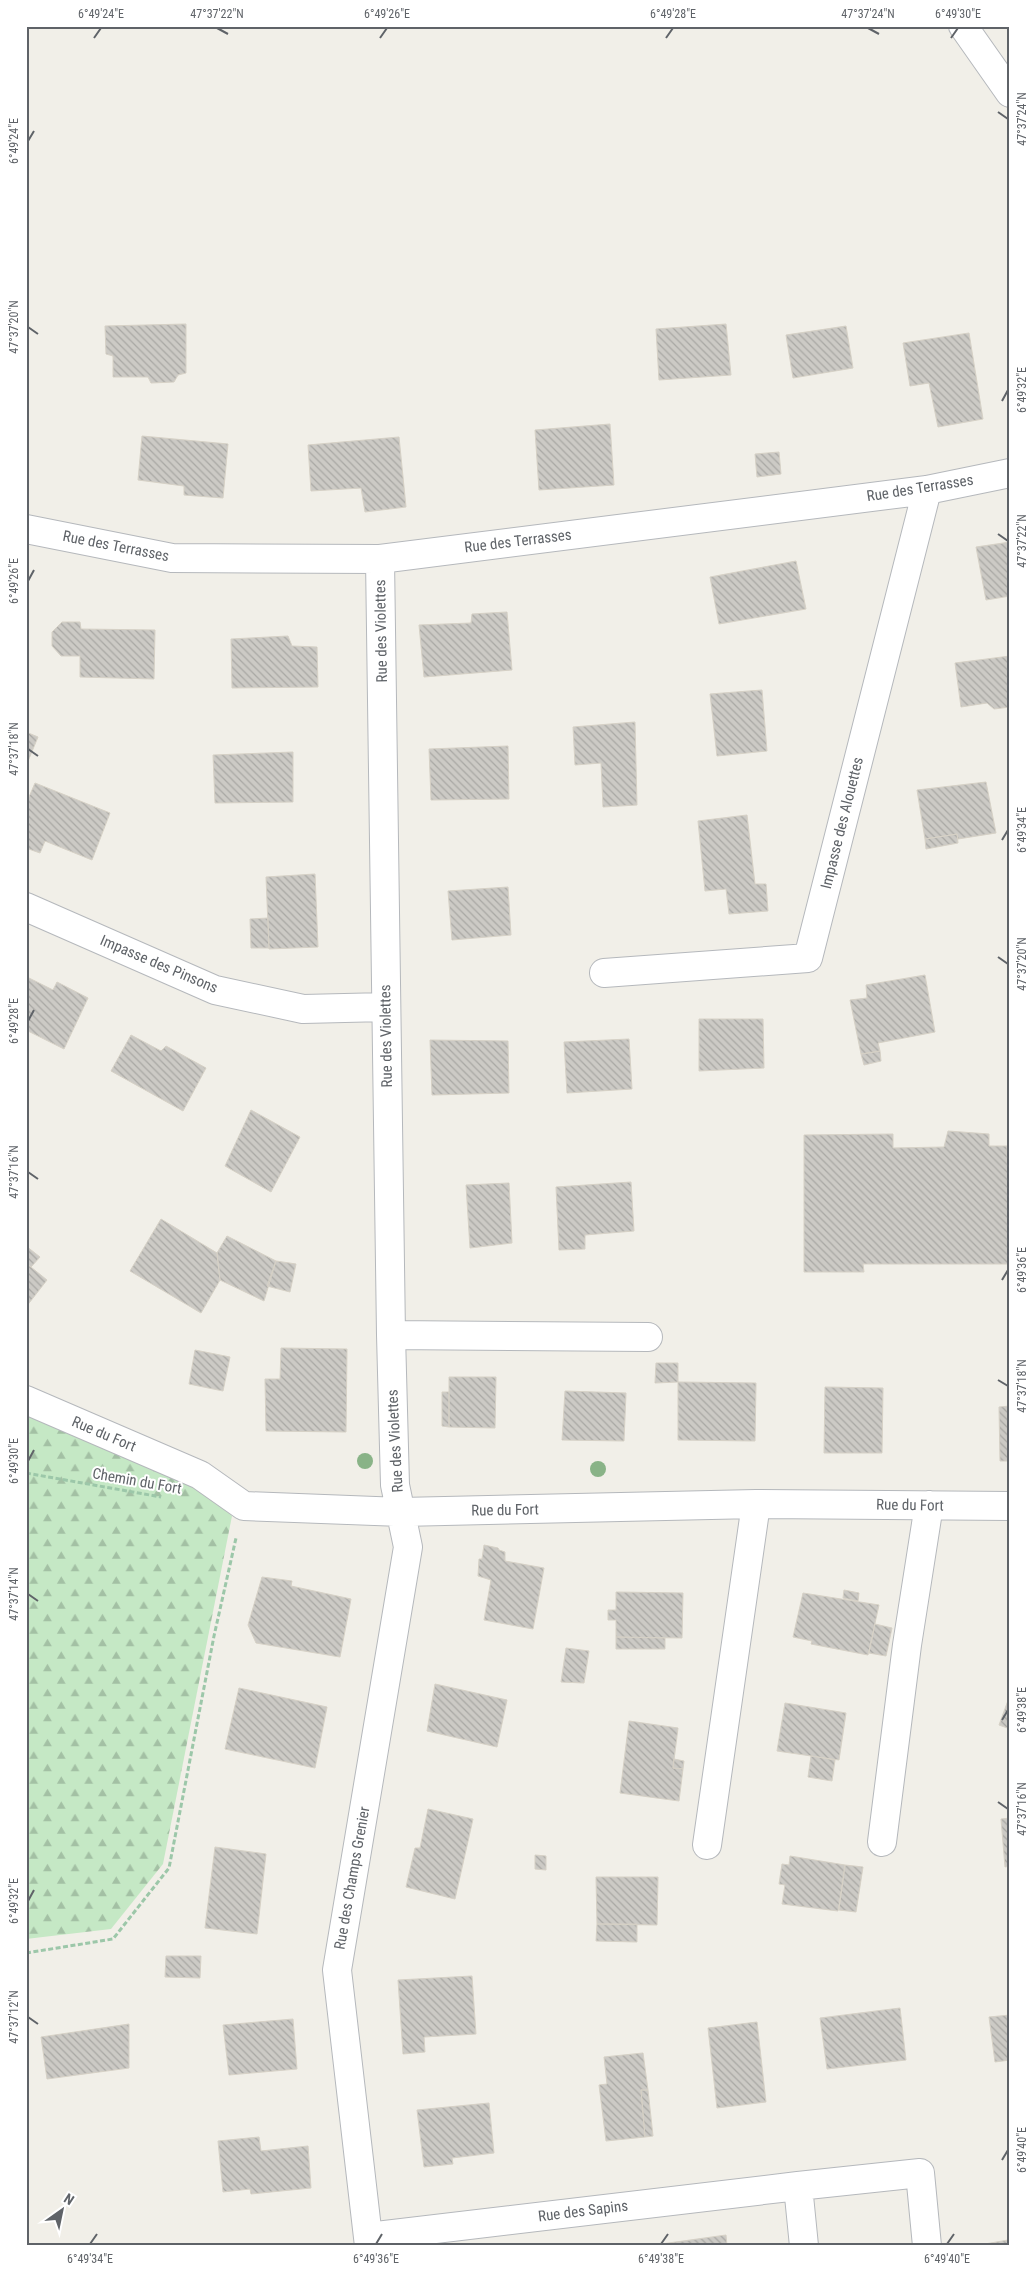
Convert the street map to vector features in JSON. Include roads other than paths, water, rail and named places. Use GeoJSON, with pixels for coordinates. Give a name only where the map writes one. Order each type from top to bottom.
{"type":"FeatureCollection","features":[{"type":"Feature","properties":{"kind":"street"},"geometry":{"type":"LineString","coordinates":[[963,26],[1010,93]]}},
{"type":"Feature","properties":{"kind":"street","name":"Rue des Terrasses"},"geometry":{"type":"LineString","coordinates":[[26,529],[172,558],[380,559],[927,490],[1010,473]]}},
{"type":"Feature","properties":{"kind":"street","name":"Impasse des Alouettes"},"geometry":{"type":"LineString","coordinates":[[604,973],[808,958],[927,490]]}},
{"type":"Feature","properties":{"kind":"street","name":"Rue des Violettes"},"geometry":{"type":"LineString","coordinates":[[380,559],[391,1336],[395,1485],[401,1512]]}},
{"type":"Feature","properties":{"kind":"street","name":"Impasse des Pinsons"},"geometry":{"type":"LineString","coordinates":[[26,907],[215,990],[303,1009],[386,1008]]}},
{"type":"Feature","properties":{"kind":"street"},"geometry":{"type":"LineString","coordinates":[[391,1336],[648,1337]]}},
{"type":"Feature","properties":{"kind":"street","name":"Rue du Fort"},"geometry":{"type":"LineString","coordinates":[[26,1400],[200,1475],[244,1506],[401,1512],[756,1504],[1010,1506]]}},
{"type":"Feature","properties":{"kind":"street"},"geometry":{"type":"LineString","coordinates":[[707,1845],[756,1504]]}},
{"type":"Feature","properties":{"kind":"street"},"geometry":{"type":"LineString","coordinates":[[882,1842],[907,1645],[929,1505]]}},
{"type":"Feature","properties":{"kind":"street","name":"Rue des Champs Grenier"},"geometry":{"type":"LineString","coordinates":[[368,2241],[337,1970],[408,1547],[401,1512]]}},
{"type":"Feature","properties":{"kind":"street","name":"Rue des Sapins"},"geometry":{"type":"LineString","coordinates":[[368,2241],[798,2186],[920,2173],[927,2246]]}},
{"type":"Feature","properties":{"kind":"street"},"geometry":{"type":"LineString","coordinates":[[798,2186],[804,2246]]}}]}
